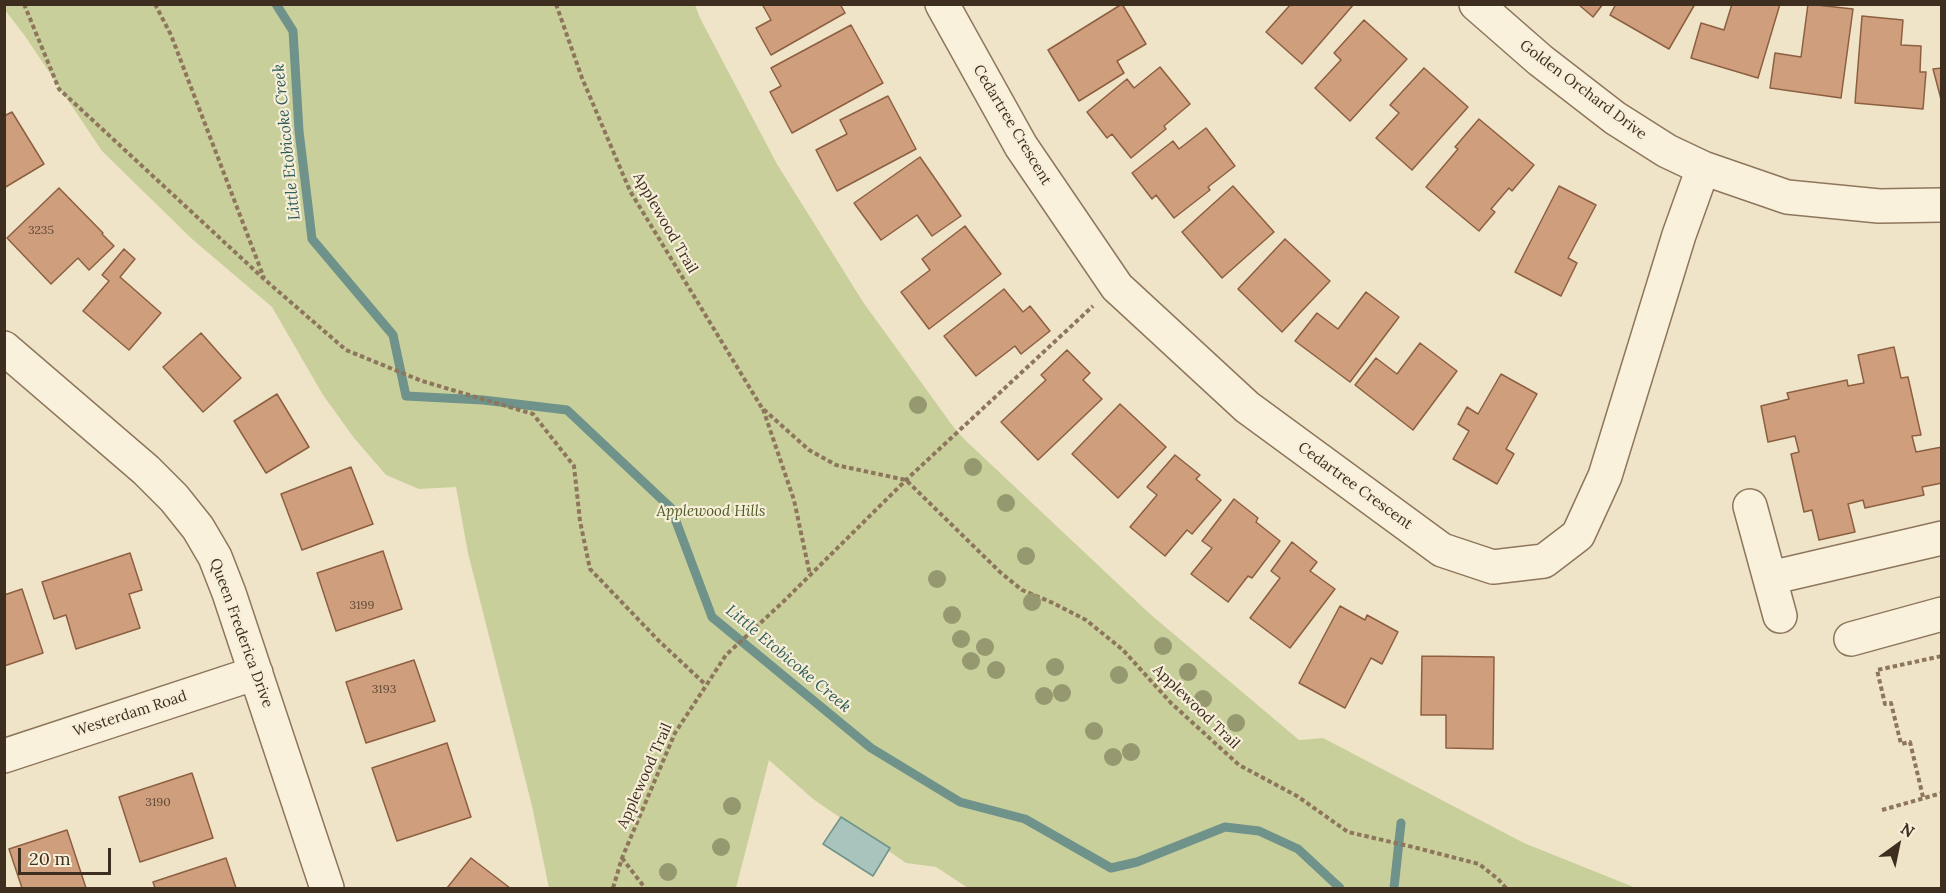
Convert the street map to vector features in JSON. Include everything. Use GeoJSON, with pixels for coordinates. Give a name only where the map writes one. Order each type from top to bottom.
{"type":"FeatureCollection","features":[{"type":"Feature","properties":{"kind":"street","name":"Cedartree Crescent"},"geometry":{"type":"LineString","coordinates":[[942,4],[1021,146],[1117,287],[1247,407],[1442,550],[1493,567],[1544,561],[1578,535],[1605,476],[1703,168]]}},
{"type":"Feature","properties":{"kind":"street","name":"Golden Orchard Drive"},"geometry":{"type":"LineString","coordinates":[[1476,4],[1540,60],[1616,118],[1667,151],[1703,168],[1786,197],[1879,206],[1941,204]]}},
{"type":"Feature","properties":{"kind":"street","name":"Queen Frederica Drive"},"geometry":{"type":"LineString","coordinates":[[4,348],[146,470],[174,498],[198,528],[215,557],[327,888]]}},
{"type":"Feature","properties":{"kind":"street"},"geometry":{"type":"LineString","coordinates":[[1750,506],[1780,616]]}},
{"type":"Feature","properties":{"kind":"street"},"geometry":{"type":"LineString","coordinates":[[1770,578],[1941,537]]}},
{"type":"Feature","properties":{"kind":"street"},"geometry":{"type":"LineString","coordinates":[[1851,639],[1941,614]]}},
{"type":"Feature","properties":{"kind":"street","name":"Westerdam Road"},"geometry":{"type":"LineString","coordinates":[[4,756],[256,673]]}},
{"type":"Feature","properties":{"kind":"path"},"geometry":{"type":"LineString","coordinates":[[24,4],[59,89],[264,279],[346,350],[422,381],[533,414],[574,466],[580,521],[590,570],[659,641],[705,684]]}},
{"type":"Feature","properties":{"kind":"path"},"geometry":{"type":"LineString","coordinates":[[155,4],[171,35],[264,279]]}},
{"type":"Feature","properties":{"kind":"path","name":"Applewood Trail"},"geometry":{"type":"LineString","coordinates":[[556,4],[582,78],[630,191],[762,408],[794,500],[810,576]]}},
{"type":"Feature","properties":{"kind":"path"},"geometry":{"type":"LineString","coordinates":[[906,480],[1092,307],[1117,287]]}},
{"type":"Feature","properties":{"kind":"path","name":"Applewood Trail"},"geometry":{"type":"LineString","coordinates":[[762,408],[809,450],[836,465],[906,480],[1000,572],[1022,590],[1086,620],[1123,650],[1171,703],[1239,765],[1297,796],[1348,832],[1479,864],[1506,888]]}},
{"type":"Feature","properties":{"kind":"path","name":"Applewood Trail"},"geometry":{"type":"LineString","coordinates":[[613,888],[622,858],[675,733],[705,684],[726,655],[810,576],[906,480]]}},
{"type":"Feature","properties":{"kind":"path"},"geometry":{"type":"LineString","coordinates":[[1923,797],[1910,742],[1901,744],[1891,703],[1885,704],[1877,670],[1941,656]]}},
{"type":"Feature","properties":{"kind":"path"},"geometry":{"type":"LineString","coordinates":[[1882,810],[1941,792]]}},
{"type":"Feature","properties":{"kind":"path"},"geometry":{"type":"LineString","coordinates":[[622,858],[645,888]]}},
{"type":"Feature","properties":{"kind":"green space","name":"Applewood Hills"},"geometry":{"type":"Polygon","coordinates":[[[4,5],[695,5],[777,164],[863,302],[952,425],[963,438],[1150,614],[1299,740],[1323,738],[1524,843],[1636,888],[968,888],[936,867],[906,863],[813,799],[769,760],[736,888],[549,888],[532,806],[468,553],[456,487],[419,489],[386,475],[354,438],[323,395],[272,307],[192,239],[102,151],[5,10],[4,5]]]}},
{"type":"Feature","properties":{"kind":"water"},"geometry":{"type":"Polygon","coordinates":[[[841,817],[890,848],[873,876],[823,844],[841,817]]]}},
{"type":"Feature","properties":{"kind":"building"},"geometry":{"type":"Polygon","coordinates":[[[762,4],[840,4],[845,13],[771,55],[756,28],[771,20],[762,4]]]}},
{"type":"Feature","properties":{"kind":"building"},"geometry":{"type":"Polygon","coordinates":[[[1122,4],[1146,44],[1117,61],[1124,73],[1079,101],[1048,50],[1122,4]]]}},
{"type":"Feature","properties":{"kind":"building"},"geometry":{"type":"Polygon","coordinates":[[[1291,4],[1354,4],[1302,64],[1266,32],[1291,4]]]}},
{"type":"Feature","properties":{"kind":"building"},"geometry":{"type":"Polygon","coordinates":[[[1578,4],[1603,4],[1593,17],[1578,4]]]}},
{"type":"Feature","properties":{"kind":"building"},"geometry":{"type":"Polygon","coordinates":[[[1616,4],[1695,4],[1669,49],[1610,15],[1616,4]]]}},
{"type":"Feature","properties":{"kind":"building"},"geometry":{"type":"Polygon","coordinates":[[[1732,4],[1780,4],[1758,78],[1691,58],[1701,23],[1724,30],[1732,4]]]}},
{"type":"Feature","properties":{"kind":"building"},"geometry":{"type":"Polygon","coordinates":[[[1808,4],[1853,9],[1841,98],[1770,88],[1775,53],[1801,57],[1808,4]]]}},
{"type":"Feature","properties":{"kind":"building"},"geometry":{"type":"Polygon","coordinates":[[[1862,16],[1903,20],[1901,45],[1921,46],[1920,72],[1926,72],[1923,109],[1855,103],[1862,16]]]}},
{"type":"Feature","properties":{"kind":"building"},"geometry":{"type":"Polygon","coordinates":[[[1364,20],[1407,59],[1350,121],[1315,88],[1341,60],[1334,53],[1364,20]]]}},
{"type":"Feature","properties":{"kind":"building"},"geometry":{"type":"Polygon","coordinates":[[[851,25],[883,83],[792,133],[770,92],[781,86],[771,68],[851,25]]]}},
{"type":"Feature","properties":{"kind":"building"},"geometry":{"type":"Polygon","coordinates":[[[1160,67],[1190,104],[1164,126],[1166,129],[1131,158],[1112,134],[1107,138],[1087,112],[1127,79],[1134,88],[1160,67]]]}},
{"type":"Feature","properties":{"kind":"building"},"geometry":{"type":"Polygon","coordinates":[[[1424,68],[1468,107],[1412,170],[1376,138],[1399,113],[1390,105],[1424,68]]]}},
{"type":"Feature","properties":{"kind":"building"},"geometry":{"type":"Polygon","coordinates":[[[1942,68],[1942,103],[1933,69],[1942,68]]]}},
{"type":"Feature","properties":{"kind":"building"},"geometry":{"type":"Polygon","coordinates":[[[888,96],[916,149],[837,191],[816,150],[847,134],[840,120],[888,96]]]}},
{"type":"Feature","properties":{"kind":"building"},"geometry":{"type":"Polygon","coordinates":[[[12,112],[44,164],[4,188],[4,116],[12,112]]]}},
{"type":"Feature","properties":{"kind":"building"},"geometry":{"type":"Polygon","coordinates":[[[1479,119],[1534,165],[1512,191],[1509,188],[1491,209],[1495,212],[1479,231],[1426,187],[1458,149],[1455,147],[1479,119]]]}},
{"type":"Feature","properties":{"kind":"building"},"geometry":{"type":"Polygon","coordinates":[[[1206,128],[1235,166],[1208,187],[1210,190],[1174,218],[1156,195],[1152,199],[1132,173],[1173,141],[1179,149],[1206,128]]]}},
{"type":"Feature","properties":{"kind":"building"},"geometry":{"type":"Polygon","coordinates":[[[920,157],[961,216],[932,236],[917,215],[881,240],[854,203],[920,157]]]}},
{"type":"Feature","properties":{"kind":"building"},"geometry":{"type":"Polygon","coordinates":[[[1233,186],[1274,232],[1222,278],[1182,232],[1233,186]]]}},
{"type":"Feature","properties":{"kind":"building"},"geometry":{"type":"Polygon","coordinates":[[[1559,186],[1596,205],[1568,258],[1577,263],[1561,296],[1515,272],[1559,186]]]}},
{"type":"Feature","properties":{"kind":"building"},"geometry":{"type":"Polygon","coordinates":[[[59,188],[114,246],[89,270],[78,258],[51,284],[7,238],[59,188]]]}},
{"type":"Feature","properties":{"kind":"building"},"geometry":{"type":"Polygon","coordinates":[[[965,226],[1001,274],[929,329],[901,292],[930,270],[922,259],[965,226]]]}},
{"type":"Feature","properties":{"kind":"building"},"geometry":{"type":"Polygon","coordinates":[[[1285,239],[1330,281],[1282,332],[1238,289],[1285,239]]]}},
{"type":"Feature","properties":{"kind":"building"},"geometry":{"type":"Polygon","coordinates":[[[124,249],[135,259],[120,277],[161,313],[129,350],[83,311],[109,281],[102,275],[124,249]]]}},
{"type":"Feature","properties":{"kind":"building"},"geometry":{"type":"Polygon","coordinates":[[[1004,289],[1023,312],[1030,306],[1050,331],[1021,354],[1015,346],[976,376],[944,336],[1004,289]]]}},
{"type":"Feature","properties":{"kind":"building"},"geometry":{"type":"Polygon","coordinates":[[[1366,292],[1399,317],[1350,382],[1295,341],[1317,313],[1338,329],[1366,292]]]}},
{"type":"Feature","properties":{"kind":"building"},"geometry":{"type":"Polygon","coordinates":[[[201,333],[241,378],[203,412],[163,367],[201,333]]]}},
{"type":"Feature","properties":{"kind":"building"},"geometry":{"type":"Polygon","coordinates":[[[1420,343],[1457,371],[1413,430],[1355,385],[1376,358],[1397,374],[1420,343]]]}},
{"type":"Feature","properties":{"kind":"building"},"geometry":{"type":"Polygon","coordinates":[[[1894,347],[1901,378],[1908,377],[1921,435],[1912,436],[1916,452],[1942,447],[1942,483],[1922,487],[1924,495],[1865,508],[1863,500],[1848,504],[1855,532],[1819,540],[1812,510],[1804,512],[1791,454],[1799,452],[1795,436],[1768,442],[1761,406],[1789,399],[1787,393],[1847,380],[1848,386],[1864,383],[1858,355],[1894,347]]]}},
{"type":"Feature","properties":{"kind":"building"},"geometry":{"type":"Polygon","coordinates":[[[1067,350],[1090,373],[1083,380],[1102,399],[1038,460],[1001,422],[1046,380],[1041,375],[1067,350]]]}},
{"type":"Feature","properties":{"kind":"building"},"geometry":{"type":"Polygon","coordinates":[[[1501,374],[1537,394],[1506,449],[1514,454],[1497,484],[1453,459],[1469,431],[1458,424],[1467,407],[1478,414],[1501,374]]]}},
{"type":"Feature","properties":{"kind":"building"},"geometry":{"type":"Polygon","coordinates":[[[277,394],[309,447],[266,473],[234,421],[277,394]]]}},
{"type":"Feature","properties":{"kind":"building"},"geometry":{"type":"Polygon","coordinates":[[[1120,404],[1166,447],[1118,498],[1072,454],[1120,404]]]}},
{"type":"Feature","properties":{"kind":"building"},"geometry":{"type":"Polygon","coordinates":[[[1175,455],[1200,475],[1196,479],[1221,500],[1192,534],[1187,530],[1165,556],[1130,527],[1157,495],[1147,487],[1175,455]]]}},
{"type":"Feature","properties":{"kind":"building"},"geometry":{"type":"Polygon","coordinates":[[[351,467],[373,524],[302,550],[281,494],[351,467]]]}},
{"type":"Feature","properties":{"kind":"building"},"geometry":{"type":"Polygon","coordinates":[[[1234,499],[1258,518],[1256,522],[1280,541],[1252,578],[1248,576],[1228,602],[1191,574],[1212,548],[1202,541],[1234,499]]]}},
{"type":"Feature","properties":{"kind":"building"},"geometry":{"type":"Polygon","coordinates":[[[1292,542],[1317,562],[1310,571],[1335,589],[1290,648],[1250,618],[1280,578],[1271,571],[1292,542]]]}},
{"type":"Feature","properties":{"kind":"building"},"geometry":{"type":"Polygon","coordinates":[[[383,551],[402,609],[336,631],[317,573],[383,551]]]}},
{"type":"Feature","properties":{"kind":"building"},"geometry":{"type":"Polygon","coordinates":[[[130,553],[142,590],[129,594],[140,628],[76,649],[66,615],[54,619],[42,582],[130,553]]]}},
{"type":"Feature","properties":{"kind":"building"},"geometry":{"type":"Polygon","coordinates":[[[22,589],[43,653],[4,666],[4,595],[22,589]]]}},
{"type":"Feature","properties":{"kind":"building"},"geometry":{"type":"Polygon","coordinates":[[[1340,606],[1365,620],[1367,615],[1398,632],[1382,664],[1371,658],[1345,708],[1299,683],[1340,606]]]}},
{"type":"Feature","properties":{"kind":"building"},"geometry":{"type":"Polygon","coordinates":[[[1422,656],[1494,657],[1493,749],[1446,748],[1446,715],[1421,715],[1422,656]]]}},
{"type":"Feature","properties":{"kind":"building"},"geometry":{"type":"Polygon","coordinates":[[[414,660],[435,721],[366,743],[346,682],[414,660]]]}},
{"type":"Feature","properties":{"kind":"building"},"geometry":{"type":"Polygon","coordinates":[[[447,743],[471,817],[397,841],[372,768],[447,743]]]}},
{"type":"Feature","properties":{"kind":"building"},"geometry":{"type":"Polygon","coordinates":[[[192,773],[213,838],[140,862],[119,797],[192,773]]]}},
{"type":"Feature","properties":{"kind":"building"},"geometry":{"type":"Polygon","coordinates":[[[67,830],[86,888],[22,888],[9,849],[67,830]]]}},
{"type":"Feature","properties":{"kind":"building"},"geometry":{"type":"Polygon","coordinates":[[[226,858],[236,888],[155,888],[153,882],[226,858]]]}},
{"type":"Feature","properties":{"kind":"building"},"geometry":{"type":"Polygon","coordinates":[[[471,858],[510,888],[447,888],[471,858]]]}},
{"type":"Feature","properties":{"kind":"waterway","name":"Little Etobicoke Creek"},"geometry":{"type":"LineString","coordinates":[[276,4],[293,31],[299,131],[312,239],[393,335],[406,396],[483,400],[567,410],[671,508],[712,617],[871,748],[960,802],[1025,819],[1111,868],[1137,862],[1225,827],[1259,831],[1298,849],[1340,888]]}},
{"type":"Feature","properties":{"kind":"waterway"},"geometry":{"type":"LineString","coordinates":[[1394,888],[1401,823]]}}]}
